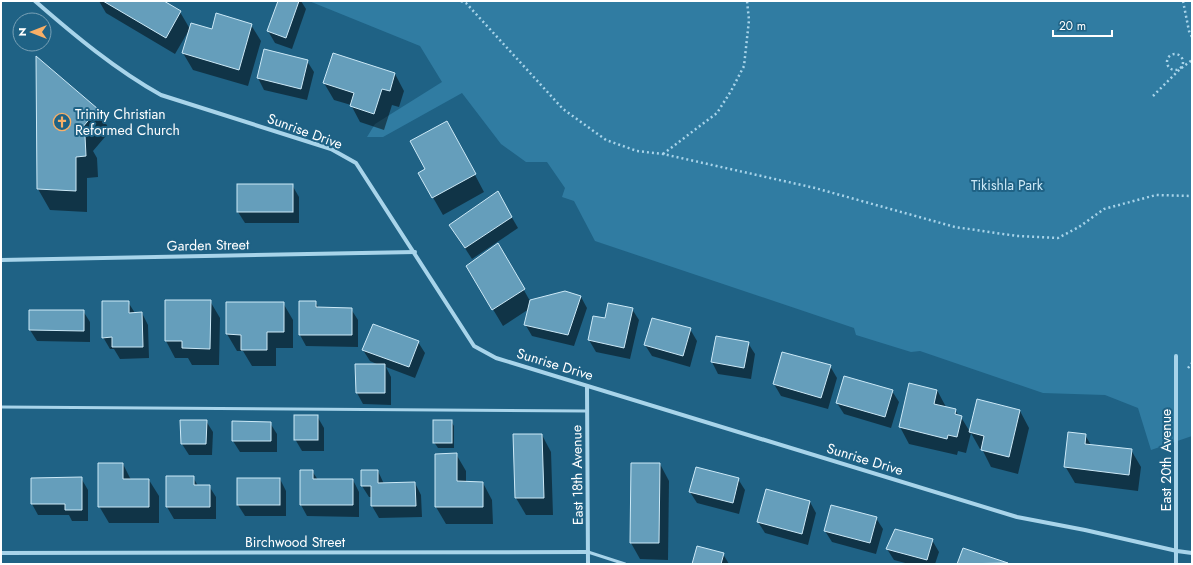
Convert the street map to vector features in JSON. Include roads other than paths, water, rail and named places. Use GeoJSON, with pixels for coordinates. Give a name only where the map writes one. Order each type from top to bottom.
{"type":"FeatureCollection","features":[{"type":"Feature","properties":{"kind":"street","name":"Sunrise Drive"},"geometry":{"type":"LineString","coordinates":[[35,1],[139,83],[161,95],[331,149],[356,163],[415,252],[474,346],[496,358],[1018,517],[1192,553]]}},
{"type":"Feature","properties":{"kind":"street","name":"Garden Street"},"geometry":{"type":"LineString","coordinates":[[1,260],[415,252]]}},
{"type":"Feature","properties":{"kind":"street","name":"East 20th Avenue"},"geometry":{"type":"LineString","coordinates":[[1176,356],[1176,564]]}},
{"type":"Feature","properties":{"kind":"street","name":"East 18th Avenue"},"geometry":{"type":"LineString","coordinates":[[587,386],[588,564]]}},
{"type":"Feature","properties":{"kind":"street","name":"Birchwood Street"},"geometry":{"type":"LineString","coordinates":[[1,553],[588,552]]}},
{"type":"Feature","properties":{"kind":"lane"},"geometry":{"type":"LineString","coordinates":[[1,407],[587,411]]}},
{"type":"Feature","properties":{"kind":"lane"},"geometry":{"type":"LineString","coordinates":[[588,552],[625,564]]}},
{"type":"Feature","properties":{"kind":"place","name":"Trinity Christian Reformed Church"},"geometry":{"type":"Point","coordinates":[62,122]}},
{"type":"Feature","properties":{"kind":"park label","name":"Tikishla Park"},"geometry":{"type":"Point","coordinates":[1007,185]}}]}
